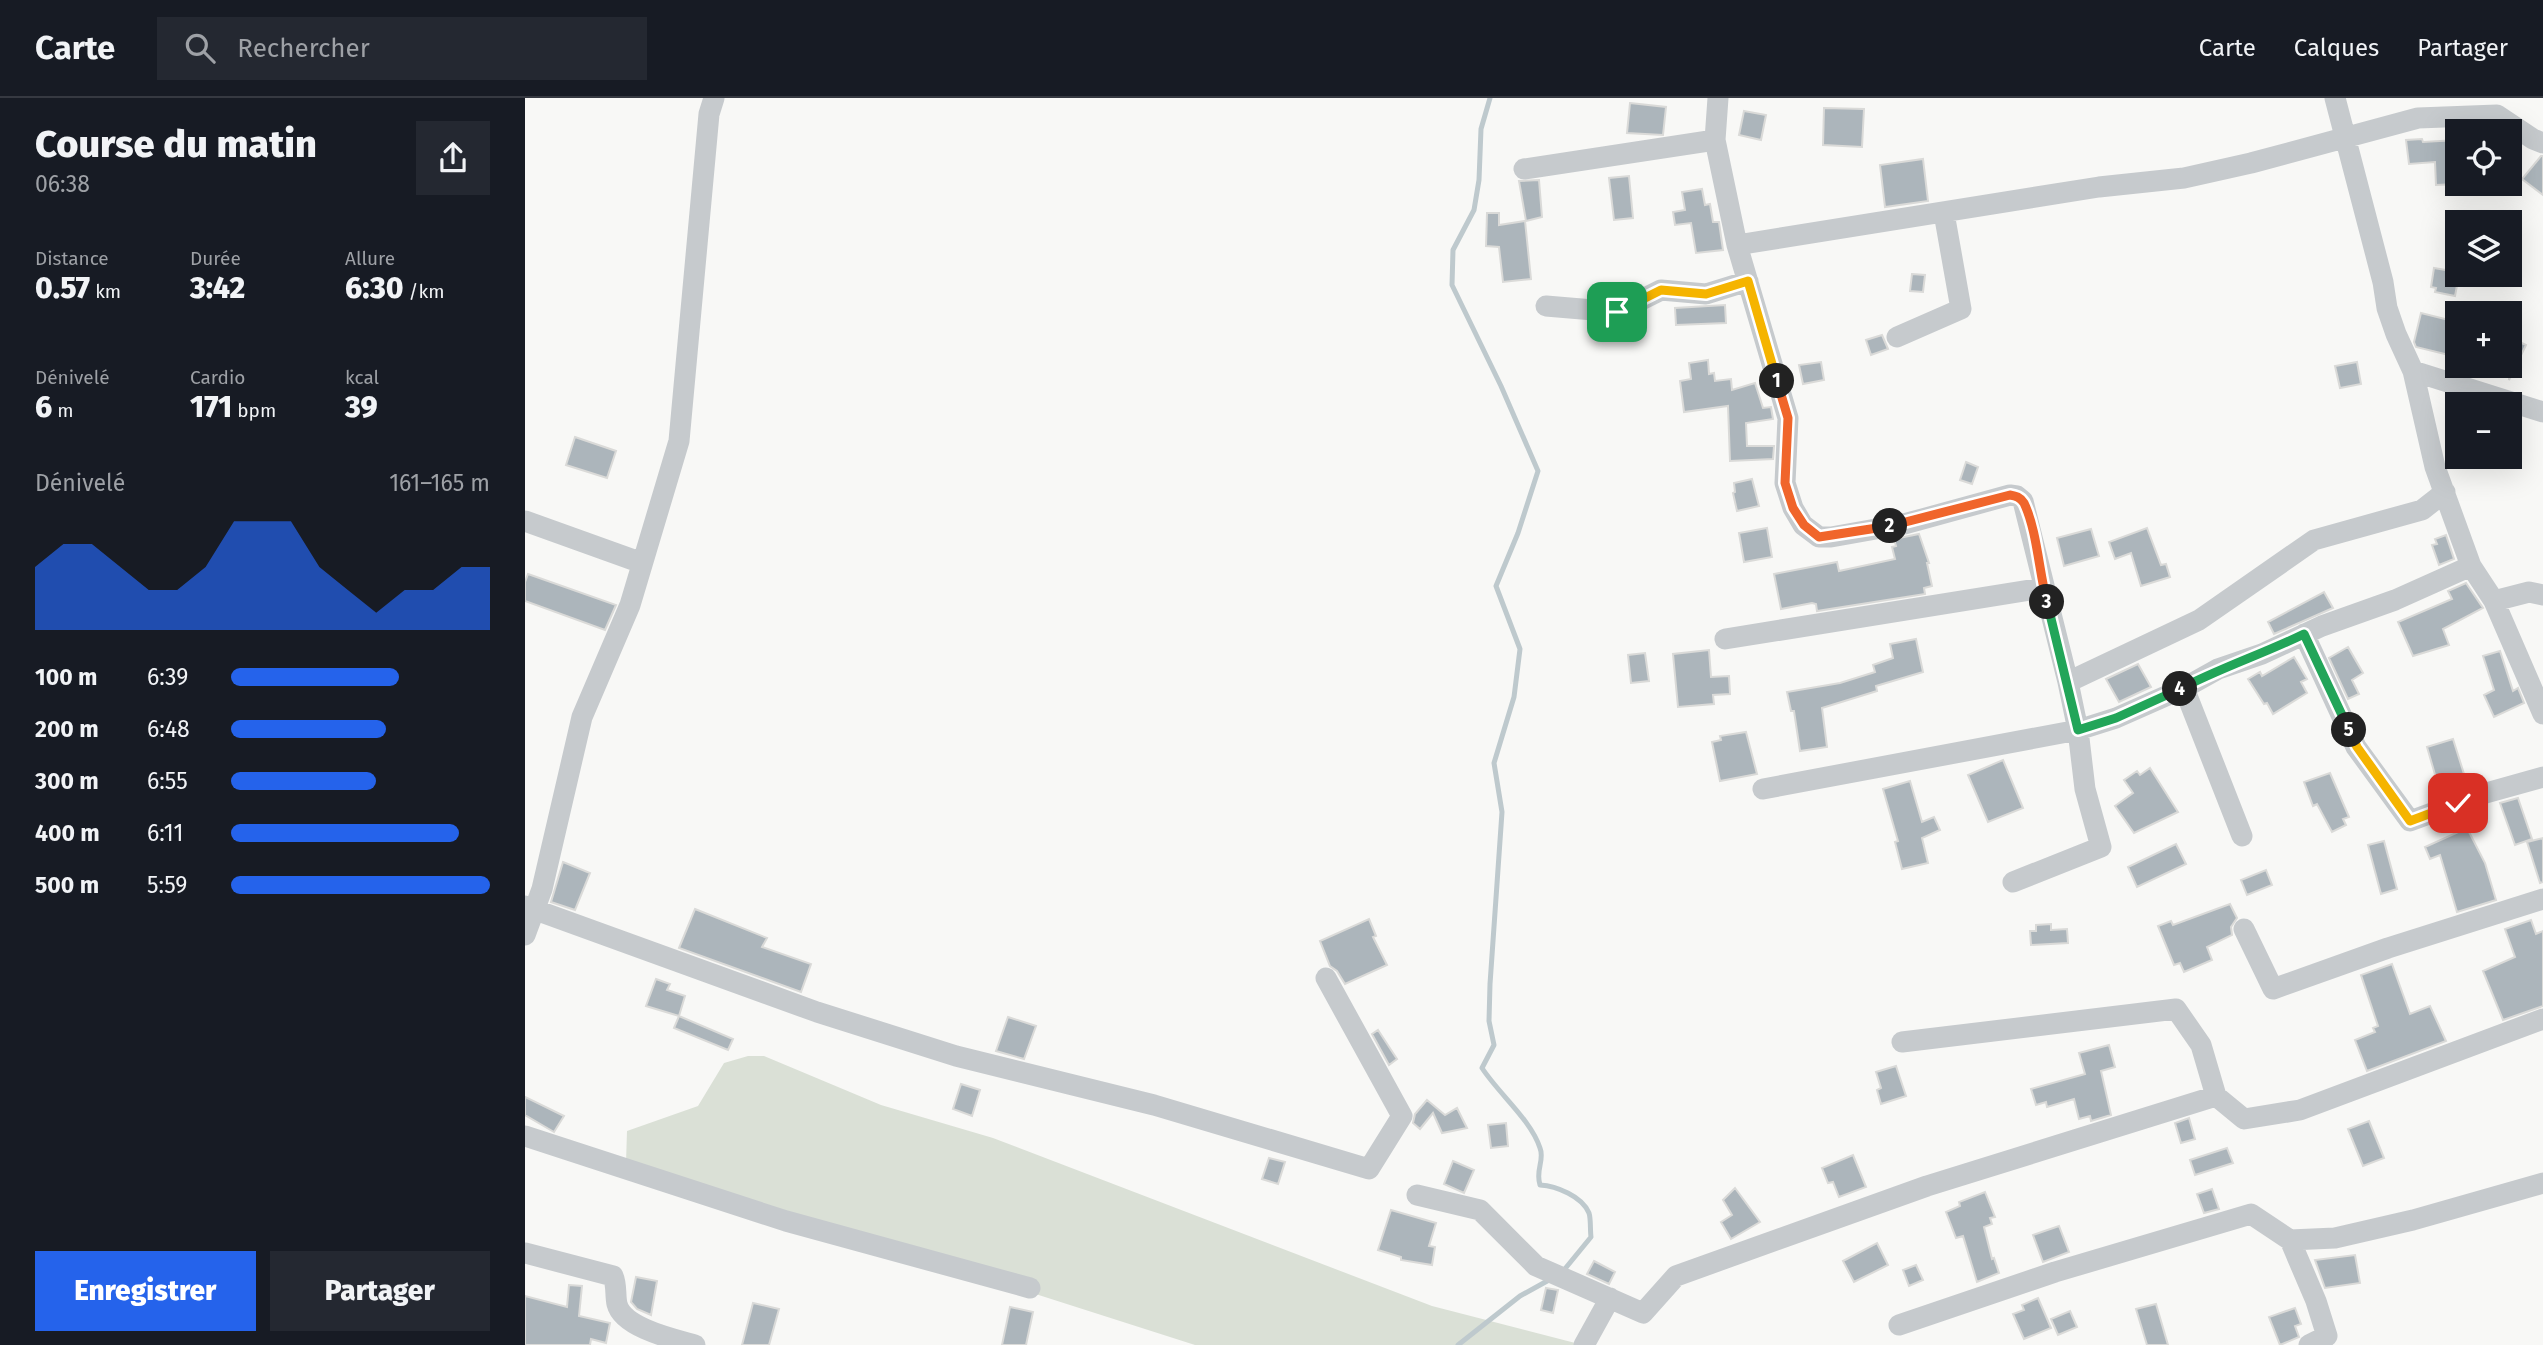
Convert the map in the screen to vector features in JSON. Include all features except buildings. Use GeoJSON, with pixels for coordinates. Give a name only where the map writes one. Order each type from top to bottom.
{"type":"FeatureCollection","features":[{"type":"Feature","properties":{"kind":"street"},"geometry":{"type":"LineString","coordinates":[[525,935],[582,717],[630,605],[679,441],[709,114],[713,98]]}},
{"type":"Feature","properties":{"kind":"street"},"geometry":{"type":"LineString","coordinates":[[1717,98],[1715,140],[1737,245],[1788,418],[1785,483],[1793,508],[1812,534],[1831,537],[1880,528],[2010,495],[2023,501],[2068,682],[2078,730],[2085,789],[2101,847],[2013,882]]}},
{"type":"Feature","properties":{"kind":"street"},"geometry":{"type":"LineString","coordinates":[[2335,98],[2383,282],[2387,308],[2413,371],[2435,467],[2471,566],[2494,601],[2543,714]]}},
{"type":"Feature","properties":{"kind":"street"},"geometry":{"type":"LineString","coordinates":[[1737,245],[2099,187],[2184,178],[2346,139],[2418,118],[2497,115],[2543,143]]}},
{"type":"Feature","properties":{"kind":"street"},"geometry":{"type":"LineString","coordinates":[[1524,169],[1715,140]]}},
{"type":"Feature","properties":{"kind":"street"},"geometry":{"type":"LineString","coordinates":[[1897,337],[1961,309],[1944,213]]}},
{"type":"Feature","properties":{"kind":"street"},"geometry":{"type":"LineString","coordinates":[[1546,306],[1617,312],[1661,290],[1706,294],[1748,281]]}},
{"type":"Feature","properties":{"kind":"street"},"geometry":{"type":"LineString","coordinates":[[2413,371],[2543,412]]}},
{"type":"Feature","properties":{"kind":"street"},"geometry":{"type":"LineString","coordinates":[[2068,682],[2199,620],[2314,540],[2422,510],[2445,492]]}},
{"type":"Feature","properties":{"kind":"street"},"geometry":{"type":"LineString","coordinates":[[525,521],[642,563]]}},
{"type":"Feature","properties":{"kind":"street"},"geometry":{"type":"LineString","coordinates":[[1763,789],[2078,730],[2116,718],[2184,688],[2218,669],[2395,600],[2471,566]]}},
{"type":"Feature","properties":{"kind":"street"},"geometry":{"type":"LineString","coordinates":[[1725,639],[2043,587]]}},
{"type":"Feature","properties":{"kind":"street"},"geometry":{"type":"LineString","coordinates":[[2494,601],[2529,592],[2543,595]]}},
{"type":"Feature","properties":{"kind":"street"},"geometry":{"type":"LineString","coordinates":[[2304,634],[2357,747],[2410,821],[2486,793],[2543,777]]}},
{"type":"Feature","properties":{"kind":"street"},"geometry":{"type":"LineString","coordinates":[[2184,688],[2242,836]]}},
{"type":"Feature","properties":{"kind":"street"},"geometry":{"type":"LineString","coordinates":[[2244,929],[2273,989],[2388,948],[2543,899]]}},
{"type":"Feature","properties":{"kind":"street"},"geometry":{"type":"LineString","coordinates":[[530,908],[817,1012],[956,1056],[1154,1105],[1369,1169],[1402,1116],[1326,978]]}},
{"type":"Feature","properties":{"kind":"street"},"geometry":{"type":"LineString","coordinates":[[1902,1042],[2176,1009],[2201,1045],[2216,1096],[2244,1119],[2300,1110],[2543,1019]]}},
{"type":"Feature","properties":{"kind":"street"},"geometry":{"type":"LineString","coordinates":[[1417,1195],[1480,1210],[1536,1266],[1643,1313],[1676,1276],[1927,1186],[2216,1096]]}},
{"type":"Feature","properties":{"kind":"street"},"geometry":{"type":"LineString","coordinates":[[525,1136],[786,1221],[1030,1288]]}},
{"type":"Feature","properties":{"kind":"street"},"geometry":{"type":"LineString","coordinates":[[2290,1240],[2335,1238],[2413,1220],[2543,1183]]}},
{"type":"Feature","properties":{"kind":"street"},"geometry":{"type":"LineString","coordinates":[[1899,1325],[2055,1272],[2251,1214],[2290,1240],[2316,1301],[2323,1342]]}},
{"type":"Feature","properties":{"kind":"street"},"geometry":{"type":"LineString","coordinates":[[525,1253],[613,1276],[617,1306],[626,1320],[664,1337],[695,1345]]}},
{"type":"Feature","properties":{"kind":"street"},"geometry":{"type":"LineString","coordinates":[[1584,1345],[1611,1298]]}},
{"type":"Feature","properties":{"kind":"shaded area"},"geometry":{"type":"Polygon","coordinates":[[[748,1056],[764,1056],[881,1105],[993,1138],[1432,1306],[1583,1345],[1195,1345],[626,1163],[627,1131],[698,1106],[724,1063],[748,1056]]]}},
{"type":"Feature","properties":{"kind":"waterway"},"geometry":{"type":"LineString","coordinates":[[1490,98],[1481,129],[1479,180],[1474,210],[1453,250],[1452,285],[1538,471],[1518,533],[1496,586],[1520,649],[1514,697],[1494,763],[1502,812],[1490,984],[1489,1021],[1494,1045],[1482,1068],[1536,1138],[1541,1152],[1540,1185],[1568,1193],[1581,1202],[1589,1213],[1591,1237],[1564,1270]]}},
{"type":"Feature","properties":{"kind":"waterway"},"geometry":{"type":"LineString","coordinates":[[1458,1345],[1520,1296],[1549,1280]]}},
{"type":"Feature","properties":{"kind":"route"},"geometry":{"type":"LineString","coordinates":[[1617,312],[1661,290],[1706,294],[1748,281],[1788,418],[1785,483],[1793,508],[1812,534],[1831,537],[1904,524],[2010,495],[2023,501],[2078,730],[2116,718],[2184,688],[2192,681],[2218,669],[2262,654],[2304,634],[2357,747],[2410,821],[2458,803]]}}]}
